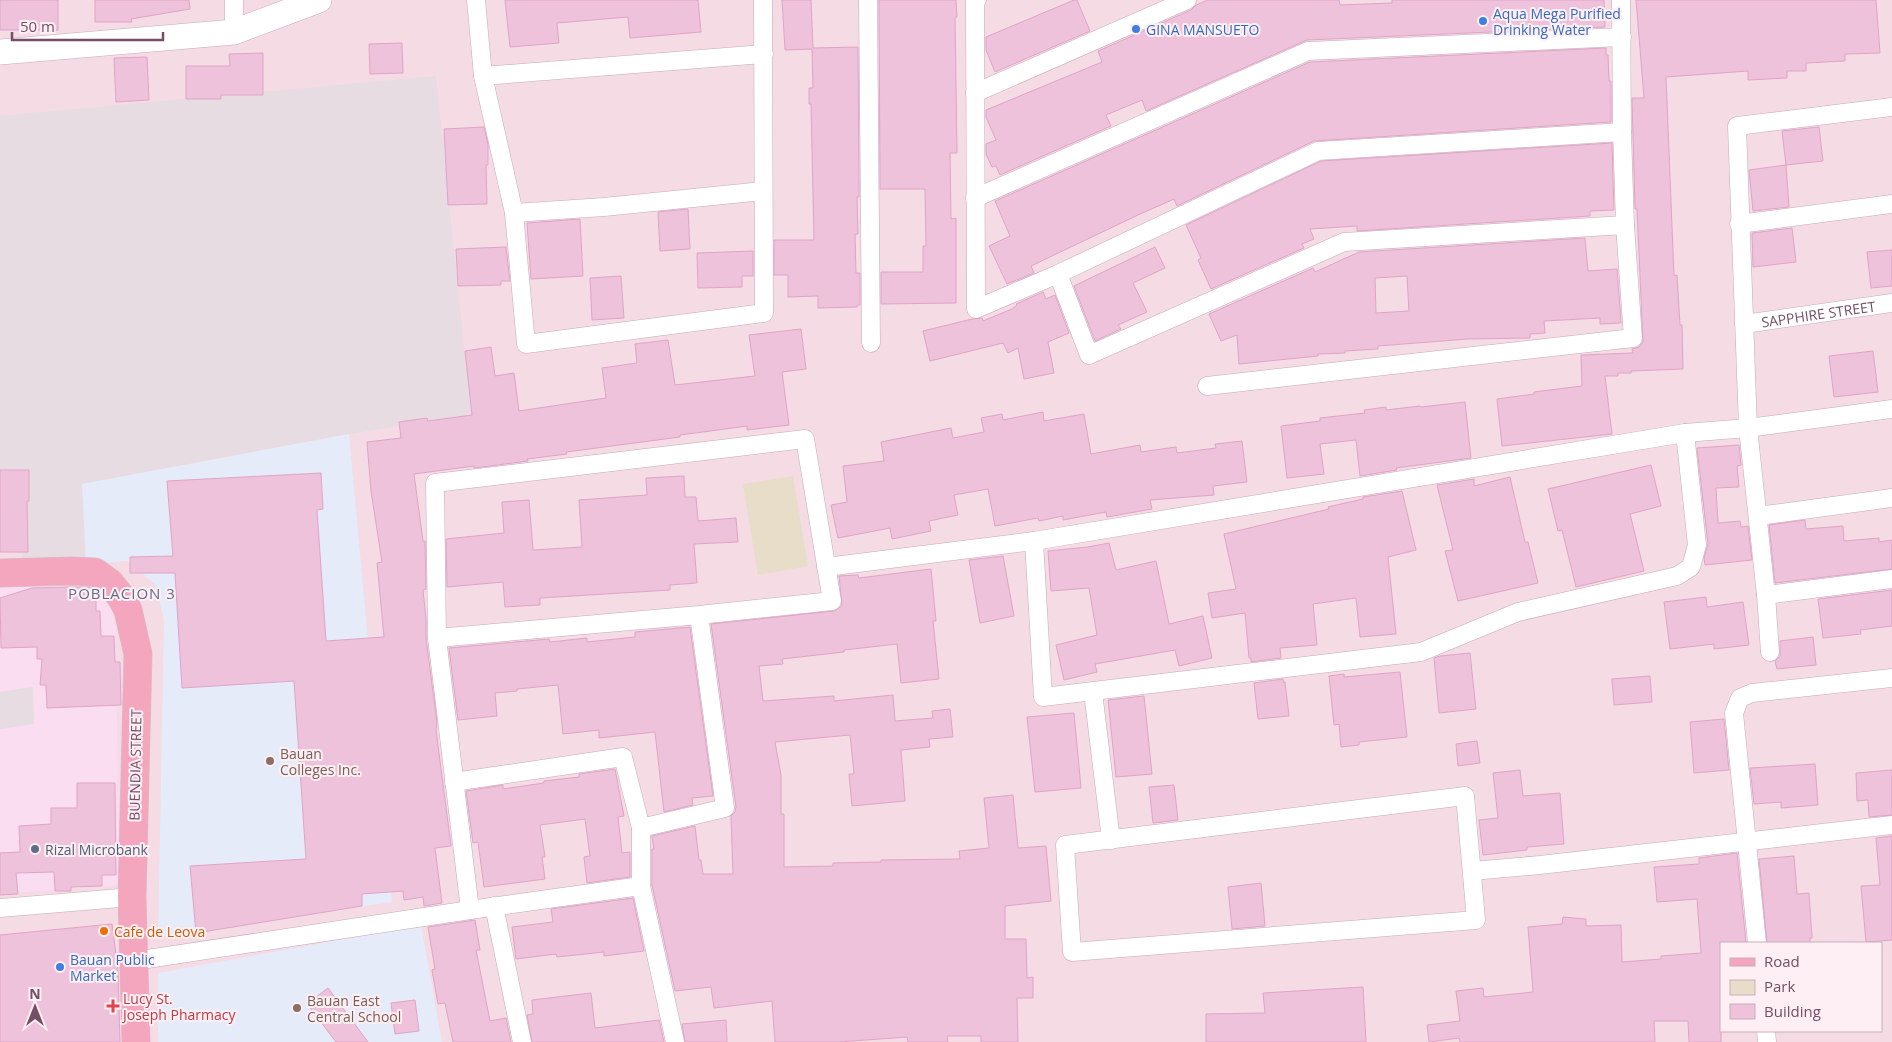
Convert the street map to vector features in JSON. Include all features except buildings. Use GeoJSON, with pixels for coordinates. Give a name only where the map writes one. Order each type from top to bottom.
{"type":"FeatureCollection","features":[{"type":"Feature","properties":{"kind":"main road","name":"BUENDIA STREET"},"geometry":{"type":"LineString","coordinates":[[0,573],[95,572],[110,583],[128,610],[138,654],[132,897],[136,1042]]}},
{"type":"Feature","properties":{"kind":"street"},"geometry":{"type":"LineString","coordinates":[[234,0],[234,32]]}},
{"type":"Feature","properties":{"kind":"street"},"geometry":{"type":"LineString","coordinates":[[0,52],[234,32],[319,0]]}},
{"type":"Feature","properties":{"kind":"street"},"geometry":{"type":"LineString","coordinates":[[476,0],[483,76],[514,213],[526,344],[764,313],[762,191],[763,0]]}},
{"type":"Feature","properties":{"kind":"street"},"geometry":{"type":"LineString","coordinates":[[868,0],[871,343]]}},
{"type":"Feature","properties":{"kind":"street"},"geometry":{"type":"LineString","coordinates":[[977,0],[974,1],[976,309],[1058,274],[1318,151],[1622,132]]}},
{"type":"Feature","properties":{"kind":"street"},"geometry":{"type":"LineString","coordinates":[[974,93],[1187,0]]}},
{"type":"Feature","properties":{"kind":"street"},"geometry":{"type":"LineString","coordinates":[[1207,386],[1633,338],[1625,226],[1621,0]]}},
{"type":"Feature","properties":{"kind":"street"},"geometry":{"type":"LineString","coordinates":[[975,198],[1308,51],[1622,37]]}},
{"type":"Feature","properties":{"kind":"street"},"geometry":{"type":"LineString","coordinates":[[483,76],[764,54]]}},
{"type":"Feature","properties":{"kind":"street"},"geometry":{"type":"LineString","coordinates":[[1770,652],[1766,595],[1748,428],[1739,224],[1737,126],[1892,107]]}},
{"type":"Feature","properties":{"kind":"street"},"geometry":{"type":"LineString","coordinates":[[514,213],[604,207],[762,191]]}},
{"type":"Feature","properties":{"kind":"street"},"geometry":{"type":"LineString","coordinates":[[1739,224],[1892,204]]}},
{"type":"Feature","properties":{"kind":"street"},"geometry":{"type":"LineString","coordinates":[[1058,274],[1088,354],[1344,242],[1625,226]]}},
{"type":"Feature","properties":{"kind":"street","name":"SAPPHIRE STREET"},"geometry":{"type":"LineString","coordinates":[[1744,324],[1892,303]]}},
{"type":"Feature","properties":{"kind":"street"},"geometry":{"type":"LineString","coordinates":[[826,567],[1034,541],[1685,433],[1748,428],[1892,409]]}},
{"type":"Feature","properties":{"kind":"street"},"geometry":{"type":"LineString","coordinates":[[1034,541],[1043,698],[1421,652],[1518,612],[1677,576],[1691,567],[1697,545],[1685,433]]}},
{"type":"Feature","properties":{"kind":"street"},"geometry":{"type":"LineString","coordinates":[[437,638],[699,615],[832,601],[805,439],[435,483],[437,638],[470,910]]}},
{"type":"Feature","properties":{"kind":"street"},"geometry":{"type":"LineString","coordinates":[[1758,516],[1892,498]]}},
{"type":"Feature","properties":{"kind":"street"},"geometry":{"type":"LineString","coordinates":[[1766,595],[1892,580]]}},
{"type":"Feature","properties":{"kind":"street"},"geometry":{"type":"LineString","coordinates":[[641,828],[725,808],[699,615]]}},
{"type":"Feature","properties":{"kind":"street"},"geometry":{"type":"LineString","coordinates":[[1757,942],[1734,713],[1740,698],[1752,693],[1892,678]]}},
{"type":"Feature","properties":{"kind":"street"},"geometry":{"type":"LineString","coordinates":[[1093,692],[1111,840]]}},
{"type":"Feature","properties":{"kind":"street"},"geometry":{"type":"LineString","coordinates":[[454,782],[623,757],[641,828],[641,886],[675,1042]]}},
{"type":"Feature","properties":{"kind":"street"},"geometry":{"type":"LineString","coordinates":[[1465,796],[1476,920],[1072,952],[1065,845],[1111,840],[1465,796]]}},
{"type":"Feature","properties":{"kind":"street"},"geometry":{"type":"LineString","coordinates":[[1472,871],[1892,826]]}},
{"type":"Feature","properties":{"kind":"street"},"geometry":{"type":"LineString","coordinates":[[134,961],[494,906],[641,886]]}},
{"type":"Feature","properties":{"kind":"street"},"geometry":{"type":"LineString","coordinates":[[0,908],[132,897]]}},
{"type":"Feature","properties":{"kind":"street"},"geometry":{"type":"LineString","coordinates":[[494,906],[522,1042]]}},
{"type":"Feature","properties":{"kind":"shaded area"},"geometry":{"type":"Polygon","coordinates":[[[0,0],[1892,0],[1892,1042],[0,1042],[0,0]]]}},
{"type":"Feature","properties":{"kind":"shaded area"},"geometry":{"type":"Polygon","coordinates":[[[436,76],[471,414],[349,434],[83,484],[86,564],[22,564],[22,492],[0,489],[0,116],[436,76]]]}},
{"type":"Feature","properties":{"kind":"shaded area","name":"Bauan Colleges Inc."},"geometry":{"type":"Polygon","coordinates":[[[349,434],[392,902],[158,938],[164,620],[156,585],[128,561],[86,564],[82,484],[349,434]]]}},
{"type":"Feature","properties":{"kind":"shaded area"},"geometry":{"type":"Polygon","coordinates":[[[80,582],[104,599],[111,607],[116,627],[119,885],[0,894],[0,729],[34,724],[33,687],[0,692],[0,584],[80,582]]]}},
{"type":"Feature","properties":{"kind":"shaded area"},"geometry":{"type":"Polygon","coordinates":[[[33,687],[34,724],[0,729],[0,692],[33,687]]]}},
{"type":"Feature","properties":{"kind":"shaded area","name":"Bauan East Central School"},"geometry":{"type":"Polygon","coordinates":[[[421,925],[442,1042],[158,1042],[158,973],[421,925]]]}},
{"type":"Feature","properties":{"kind":"green space"},"geometry":{"type":"Polygon","coordinates":[[[793,476],[808,566],[758,575],[743,484],[793,476]]]}},
{"type":"Feature","properties":{"kind":"place","name":"Aqua Mega Purified Drinking Water"},"geometry":{"type":"Point","coordinates":[1483,21]}},
{"type":"Feature","properties":{"kind":"place","name":"GINA MANSUETO"},"geometry":{"type":"Point","coordinates":[1136,29]}},
{"type":"Feature","properties":{"kind":"place","name":"Bauan Colleges Inc."},"geometry":{"type":"Point","coordinates":[270,761]}},
{"type":"Feature","properties":{"kind":"place","name":"Rizal Microbank"},"geometry":{"type":"Point","coordinates":[35,849]}},
{"type":"Feature","properties":{"kind":"place","name":"Cafe de Leova"},"geometry":{"type":"Point","coordinates":[104,931]}},
{"type":"Feature","properties":{"kind":"place","name":"Bauan Public Market"},"geometry":{"type":"Point","coordinates":[60,967]}},
{"type":"Feature","properties":{"kind":"place","name":"Lucy St. Joseph Pharmacy"},"geometry":{"type":"Point","coordinates":[113,1006]}},
{"type":"Feature","properties":{"kind":"place","name":"Bauan East Central School"},"geometry":{"type":"Point","coordinates":[297,1008]}},
{"type":"Feature","properties":{"kind":"district","name":"POBLACION 3"},"geometry":{"type":"Point","coordinates":[122,593]}}]}
